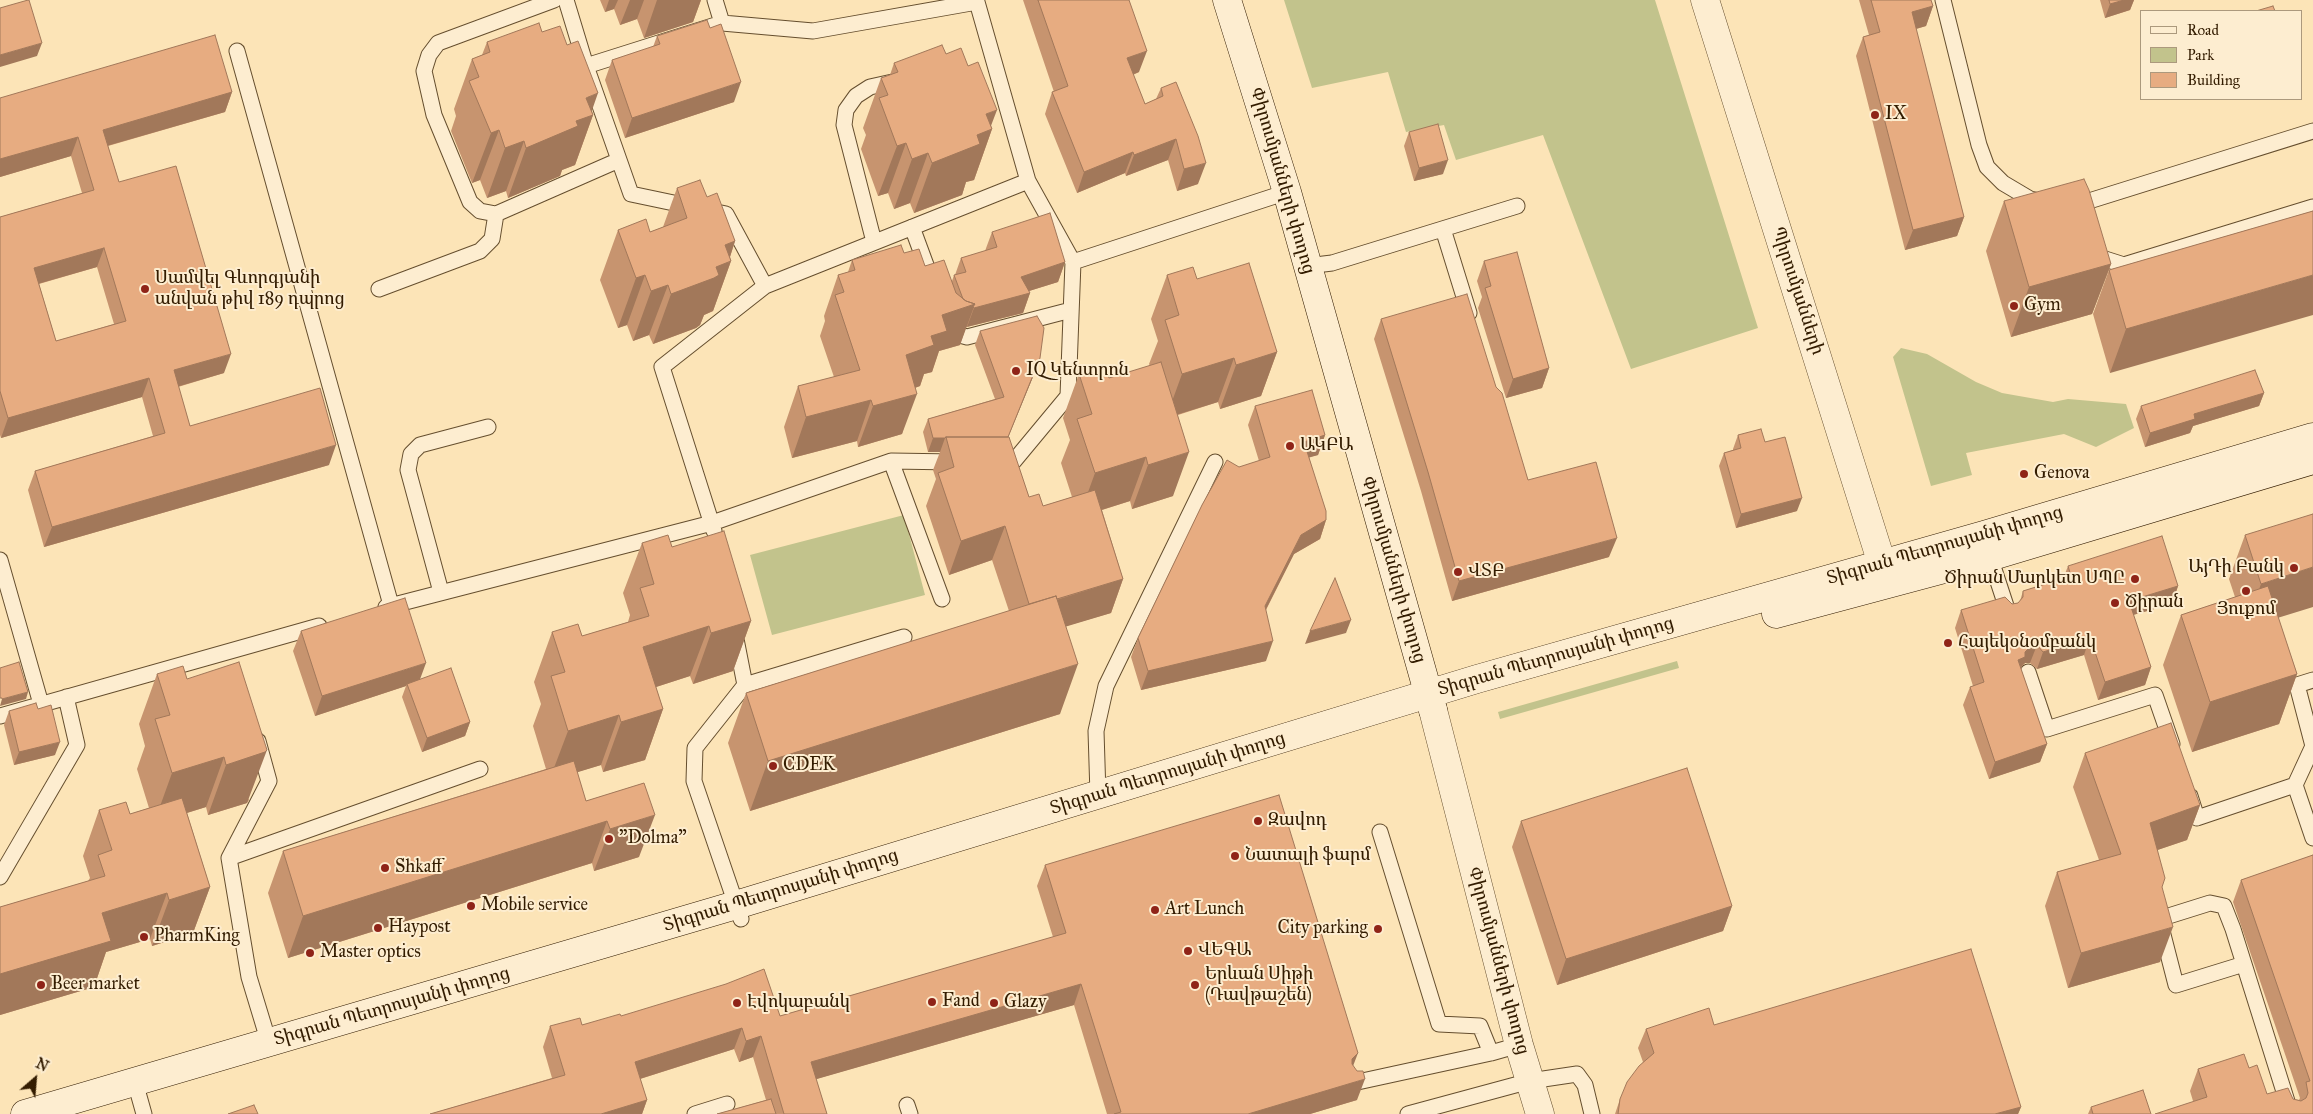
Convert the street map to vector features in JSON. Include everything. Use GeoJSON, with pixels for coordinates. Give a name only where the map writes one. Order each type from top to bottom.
{"type":"FeatureCollection","features":[{"type":"Feature","properties":{"kind":"main road","name":"Փիրումյանների փողոց"},"geometry":{"type":"LineString","coordinates":[[1227,0],[1287,192],[1430,702],[1519,1045],[1540,1114]]}},
{"type":"Feature","properties":{"kind":"main road","name":"Պիրումյանների"},"geometry":{"type":"LineString","coordinates":[[1705,0],[1885,573]]}},
{"type":"Feature","properties":{"kind":"main road","name":"Տիգրան Պետրոսյանի փողոց"},"geometry":{"type":"LineString","coordinates":[[1986,546],[2313,437]]}},
{"type":"Feature","properties":{"kind":"main road","name":"Տիգրան Պետրոսյանի փողոց"},"geometry":{"type":"LineString","coordinates":[[25,1114],[140,1099],[268,1043],[739,912],[1098,795],[1885,573],[2313,460]]}},
{"type":"Feature","properties":{"kind":"main road","name":"Տիգրան Պետրոսյանի փողոց"},"geometry":{"type":"LineString","coordinates":[[89,1114],[739,912],[1430,702]]}},
{"type":"Feature","properties":{"kind":"lane"},"geometry":{"type":"LineString","coordinates":[[554,0],[438,43],[429,55],[424,71],[434,115],[470,202],[480,211],[496,214],[619,160]]}},
{"type":"Feature","properties":{"kind":"lane"},"geometry":{"type":"LineString","coordinates":[[566,0],[586,66],[631,194],[726,214],[764,286]]}},
{"type":"Feature","properties":{"kind":"lane"},"geometry":{"type":"LineString","coordinates":[[715,0],[722,23]]}},
{"type":"Feature","properties":{"kind":"lane"},"geometry":{"type":"LineString","coordinates":[[1943,0],[1979,145],[1987,167],[2003,183],[2030,199],[2065,208],[2313,131]]}},
{"type":"Feature","properties":{"kind":"lane"},"geometry":{"type":"LineString","coordinates":[[586,66],[722,23],[812,31],[977,2],[1028,181],[1074,262],[1068,396],[1014,461],[986,462]]}},
{"type":"Feature","properties":{"kind":"lane"},"geometry":{"type":"LineString","coordinates":[[237,51],[391,605]]}},
{"type":"Feature","properties":{"kind":"lane"},"geometry":{"type":"LineString","coordinates":[[975,65],[994,61]]}},
{"type":"Feature","properties":{"kind":"lane"},"geometry":{"type":"LineString","coordinates":[[874,242],[844,124],[846,110],[856,96],[870,87],[908,79]]}},
{"type":"Feature","properties":{"kind":"lane"},"geometry":{"type":"LineString","coordinates":[[716,542],[712,523],[662,367],[764,286],[1028,181]]}},
{"type":"Feature","properties":{"kind":"lane"},"geometry":{"type":"LineString","coordinates":[[1074,262],[1287,192]]}},
{"type":"Feature","properties":{"kind":"lane"},"geometry":{"type":"LineString","coordinates":[[1307,266],[1332,263],[1517,206]]}},
{"type":"Feature","properties":{"kind":"lane"},"geometry":{"type":"LineString","coordinates":[[2081,239],[2085,247],[2102,258],[2124,265],[2313,206]]}},
{"type":"Feature","properties":{"kind":"lane"},"geometry":{"type":"LineString","coordinates":[[2065,208],[2073,224]]}},
{"type":"Feature","properties":{"kind":"lane"},"geometry":{"type":"LineString","coordinates":[[379,289],[480,251],[492,239],[496,214]]}},
{"type":"Feature","properties":{"kind":"lane"},"geometry":{"type":"LineString","coordinates":[[912,227],[950,330],[956,334],[967,336],[1071,310]]}},
{"type":"Feature","properties":{"kind":"lane"},"geometry":{"type":"LineString","coordinates":[[1443,229],[1474,330]]}},
{"type":"Feature","properties":{"kind":"lane"},"geometry":{"type":"LineString","coordinates":[[441,592],[408,470],[410,454],[420,445],[488,427]]}},
{"type":"Feature","properties":{"kind":"lane"},"geometry":{"type":"LineString","coordinates":[[373,610],[712,523],[891,461],[966,462]]}},
{"type":"Feature","properties":{"kind":"lane"},"geometry":{"type":"LineString","coordinates":[[891,461],[942,599]]}},
{"type":"Feature","properties":{"kind":"lane"},"geometry":{"type":"LineString","coordinates":[[1098,795],[1096,731],[1106,686],[1215,462]]}},
{"type":"Feature","properties":{"kind":"lane"},"geometry":{"type":"LineString","coordinates":[[1986,546],[2008,612]]}},
{"type":"Feature","properties":{"kind":"lane"},"geometry":{"type":"LineString","coordinates":[[0,560],[41,704]]}},
{"type":"Feature","properties":{"kind":"lane"},"geometry":{"type":"LineString","coordinates":[[732,618],[745,685]]}},
{"type":"Feature","properties":{"kind":"lane"},"geometry":{"type":"LineString","coordinates":[[0,716],[66,697],[235,656],[336,621]]}},
{"type":"Feature","properties":{"kind":"lane"},"geometry":{"type":"LineString","coordinates":[[739,912],[694,781],[695,748],[745,685],[904,638]]}},
{"type":"Feature","properties":{"kind":"lane"},"geometry":{"type":"LineString","coordinates":[[2028,672],[2047,729],[2155,695],[2178,761]]}},
{"type":"Feature","properties":{"kind":"lane"},"geometry":{"type":"LineString","coordinates":[[2313,680],[2297,685],[2313,746],[2295,785],[2313,838]]}},
{"type":"Feature","properties":{"kind":"lane"},"geometry":{"type":"LineString","coordinates":[[0,877],[77,745],[66,697]]}},
{"type":"Feature","properties":{"kind":"lane"},"geometry":{"type":"LineString","coordinates":[[254,725],[269,781],[229,858],[249,977],[268,1043]]}},
{"type":"Feature","properties":{"kind":"lane"},"geometry":{"type":"LineString","coordinates":[[229,858],[480,769]]}},
{"type":"Feature","properties":{"kind":"lane"},"geometry":{"type":"LineString","coordinates":[[2184,780],[2197,818],[2295,785]]}},
{"type":"Feature","properties":{"kind":"lane"},"geometry":{"type":"LineString","coordinates":[[1380,832],[1440,1024],[1480,1026],[1492,1054]]}},
{"type":"Feature","properties":{"kind":"lane"},"geometry":{"type":"LineString","coordinates":[[2244,964],[2176,985],[2159,919],[2210,903],[2224,906],[2244,964],[2291,1114]]}},
{"type":"Feature","properties":{"kind":"lane"},"geometry":{"type":"LineString","coordinates":[[1352,1083],[1492,1054],[1519,1045]]}},
{"type":"Feature","properties":{"kind":"lane"},"geometry":{"type":"LineString","coordinates":[[1408,1114],[1530,1081],[1577,1074],[1585,1085],[1592,1114]]}},
{"type":"Feature","properties":{"kind":"lane"},"geometry":{"type":"LineString","coordinates":[[695,1114],[727,1104]]}},
{"type":"Feature","properties":{"kind":"green space"},"geometry":{"type":"Polygon","coordinates":[[[1284,0],[1655,0],[1758,328],[1631,369],[1543,135],[1456,160],[1444,125],[1406,132],[1388,72],[1312,88],[1284,0]]]}},
{"type":"Feature","properties":{"kind":"green space"},"geometry":{"type":"Polygon","coordinates":[[[1901,348],[1927,354],[1976,382],[2002,393],[2053,402],[2068,399],[2126,404],[2134,428],[2096,447],[2064,434],[1966,453],[1972,475],[1931,486],[1893,357],[1901,348]]]}},
{"type":"Feature","properties":{"kind":"green space"},"geometry":{"type":"Polygon","coordinates":[[[904,515],[925,595],[772,635],[750,555],[904,515]]]}},
{"type":"Feature","properties":{"kind":"green space"},"geometry":{"type":"Polygon","coordinates":[[[1677,661],[1679,668],[1500,719],[1498,712],[1677,661]]]}},
{"type":"Feature","properties":{"kind":"building"},"geometry":{"type":"Polygon","coordinates":[[[29,0],[42,43],[0,55],[0,8],[29,0]]]}},
{"type":"Feature","properties":{"kind":"building"},"geometry":{"type":"Polygon","coordinates":[[[1038,0],[1129,0],[1147,51],[1127,58],[1145,104],[1163,96],[1161,88],[1176,82],[1198,136],[1206,163],[1184,169],[1176,139],[1134,155],[1133,152],[1084,172],[1052,92],[1068,86],[1038,0]]]}},
{"type":"Feature","properties":{"kind":"building"},"geometry":{"type":"Polygon","coordinates":[[[1871,0],[1931,0],[1933,6],[1912,12],[1964,217],[1913,230],[1863,37],[1880,32],[1871,0]]]}},
{"type":"Feature","properties":{"kind":"building"},"geometry":{"type":"Polygon","coordinates":[[[2109,0],[2124,0],[2110,4],[2109,0]]]}},
{"type":"Feature","properties":{"kind":"building"},"geometry":{"type":"Polygon","coordinates":[[[2273,6],[2275,10],[2259,10],[2273,6]]]}},
{"type":"Feature","properties":{"kind":"building"},"geometry":{"type":"Polygon","coordinates":[[[707,20],[710,28],[721,24],[741,82],[632,118],[612,60],[660,44],[657,36],[707,20]]]}},
{"type":"Feature","properties":{"kind":"building"},"geometry":{"type":"Polygon","coordinates":[[[539,23],[542,32],[560,26],[567,45],[578,41],[598,93],[586,98],[593,115],[576,121],[578,126],[526,148],[524,141],[505,148],[499,130],[491,133],[469,81],[479,77],[472,59],[490,52],[487,42],[539,23]]]}},
{"type":"Feature","properties":{"kind":"building"},"geometry":{"type":"Polygon","coordinates":[[[215,35],[232,92],[103,130],[119,182],[176,166],[231,354],[174,370],[190,426],[320,388],[336,445],[52,527],[35,471],[165,433],[149,378],[8,418],[0,391],[0,217],[94,190],[78,137],[0,159],[0,98],[215,35]],[[104,248],[34,268],[56,341],[126,321],[104,248]]]}},
{"type":"Feature","properties":{"kind":"building"},"geometry":{"type":"Polygon","coordinates":[[[942,45],[946,54],[961,48],[968,66],[978,62],[997,110],[986,114],[992,129],[977,135],[980,144],[932,163],[928,153],[912,159],[906,143],[897,146],[879,98],[888,95],[881,78],[898,72],[894,63],[942,45]]]}},
{"type":"Feature","properties":{"kind":"building"},"geometry":{"type":"Polygon","coordinates":[[[1438,124],[1448,160],[1419,168],[1409,132],[1438,124]]]}},
{"type":"Feature","properties":{"kind":"building"},"geometry":{"type":"Polygon","coordinates":[[[2084,179],[2111,264],[2029,287],[2004,201],[2084,179]]]}},
{"type":"Feature","properties":{"kind":"building"},"geometry":{"type":"Polygon","coordinates":[[[700,180],[707,197],[717,193],[735,241],[725,245],[731,261],[716,267],[719,275],[714,278],[671,294],[668,285],[651,291],[645,275],[636,278],[618,230],[646,219],[650,232],[687,218],[677,188],[700,180]]]}},
{"type":"Feature","properties":{"kind":"building"},"geometry":{"type":"Polygon","coordinates":[[[2313,211],[2313,275],[2126,329],[2109,270],[2313,211]]]}},
{"type":"Feature","properties":{"kind":"building"},"geometry":{"type":"Polygon","coordinates":[[[1050,213],[1065,262],[1021,277],[1030,293],[974,308],[975,304],[963,299],[954,275],[966,272],[961,258],[997,247],[992,232],[1050,213]]]}},
{"type":"Feature","properties":{"kind":"building"},"geometry":{"type":"Polygon","coordinates":[[[901,245],[904,253],[919,249],[925,266],[944,260],[956,293],[966,301],[975,304],[942,315],[947,331],[931,336],[934,345],[906,355],[917,394],[873,406],[871,400],[806,417],[798,386],[860,370],[835,295],[844,292],[838,275],[855,270],[852,260],[901,245]]]}},
{"type":"Feature","properties":{"kind":"building"},"geometry":{"type":"Polygon","coordinates":[[[1517,252],[1549,368],[1513,379],[1485,288],[1491,286],[1484,261],[1517,252]]]}},
{"type":"Feature","properties":{"kind":"building"},"geometry":{"type":"Polygon","coordinates":[[[1249,263],[1277,352],[1236,365],[1234,358],[1182,374],[1165,320],[1179,315],[1167,275],[1193,267],[1197,279],[1249,263]]]}},
{"type":"Feature","properties":{"kind":"building"},"geometry":{"type":"Polygon","coordinates":[[[1467,294],[1496,387],[1502,393],[1528,480],[1596,462],[1617,538],[1459,581],[1381,319],[1467,294]]]}},
{"type":"Feature","properties":{"kind":"building"},"geometry":{"type":"Polygon","coordinates":[[[1037,316],[1044,328],[1040,358],[1008,437],[933,438],[928,419],[1004,397],[980,331],[1037,316]]]}},
{"type":"Feature","properties":{"kind":"building"},"geometry":{"type":"Polygon","coordinates":[[[1161,362],[1189,452],[1148,465],[1146,457],[1095,473],[1077,419],[1092,414],[1079,374],[1105,366],[1109,378],[1161,362]]]}},
{"type":"Feature","properties":{"kind":"building"},"geometry":{"type":"Polygon","coordinates":[[[2255,370],[2264,393],[2194,414],[2195,419],[2150,433],[2141,406],[2255,370]]]}},
{"type":"Feature","properties":{"kind":"building"},"geometry":{"type":"Polygon","coordinates":[[[1312,390],[1325,435],[1304,442],[1326,511],[1326,520],[1301,535],[1265,606],[1273,641],[1148,671],[1138,638],[1202,505],[1227,460],[1239,467],[1270,457],[1255,406],[1312,390]]]}},
{"type":"Feature","properties":{"kind":"building"},"geometry":{"type":"Polygon","coordinates":[[[1761,429],[1765,442],[1785,437],[1802,498],[1741,514],[1724,453],[1741,448],[1738,435],[1761,429]]]}},
{"type":"Feature","properties":{"kind":"building"},"geometry":{"type":"Polygon","coordinates":[[[946,437],[1009,437],[1029,497],[1039,494],[1043,506],[1095,490],[1123,579],[1057,599],[1056,596],[1029,604],[1005,526],[961,541],[938,473],[954,467],[946,437]]]}},
{"type":"Feature","properties":{"kind":"building"},"geometry":{"type":"Polygon","coordinates":[[[2313,514],[2313,567],[2261,584],[2245,535],[2313,514]]]}},
{"type":"Feature","properties":{"kind":"building"},"geometry":{"type":"Polygon","coordinates":[[[724,531],[751,621],[711,633],[709,626],[643,647],[663,709],[621,722],[619,715],[568,731],[551,676],[565,672],[552,632],[578,624],[582,636],[649,616],[640,588],[654,584],[642,543],[668,535],[672,547],[724,531]]]}},
{"type":"Feature","properties":{"kind":"building"},"geometry":{"type":"Polygon","coordinates":[[[2162,536],[2178,586],[2129,601],[2151,667],[2105,682],[2090,637],[2043,652],[2037,645],[2031,646],[2025,652],[2025,657],[2018,660],[2047,744],[1995,762],[1970,687],[1984,682],[1961,610],[2005,597],[2012,604],[2018,603],[2023,597],[2023,591],[2071,576],[2068,566],[2162,536]]]}},
{"type":"Feature","properties":{"kind":"building"},"geometry":{"type":"Polygon","coordinates":[[[1335,578],[1351,620],[1310,631],[1335,578]]]}},
{"type":"Feature","properties":{"kind":"building"},"geometry":{"type":"Polygon","coordinates":[[[2268,586],[2297,674],[2210,702],[2181,615],[2268,586]]]}},
{"type":"Feature","properties":{"kind":"building"},"geometry":{"type":"Polygon","coordinates":[[[1056,596],[1078,664],[768,761],[746,693],[1056,596]]]}},
{"type":"Feature","properties":{"kind":"building"},"geometry":{"type":"Polygon","coordinates":[[[405,598],[426,663],[322,696],[301,631],[405,598]]]}},
{"type":"Feature","properties":{"kind":"building"},"geometry":{"type":"Polygon","coordinates":[[[19,662],[28,692],[2,699],[0,698],[0,668],[19,662]]]}},
{"type":"Feature","properties":{"kind":"building"},"geometry":{"type":"Polygon","coordinates":[[[239,662],[267,750],[226,765],[224,757],[172,773],[155,719],[170,715],[157,674],[183,666],[187,679],[239,662]]]}},
{"type":"Feature","properties":{"kind":"building"},"geometry":{"type":"Polygon","coordinates":[[[451,668],[470,722],[427,738],[407,684],[451,668]]]}},
{"type":"Feature","properties":{"kind":"building"},"geometry":{"type":"Polygon","coordinates":[[[36,703],[38,709],[51,705],[60,742],[19,752],[9,711],[36,703]]]}},
{"type":"Feature","properties":{"kind":"building"},"geometry":{"type":"Polygon","coordinates":[[[2171,723],[2200,805],[2150,823],[2165,878],[2162,887],[2173,927],[2081,953],[2057,872],[2121,854],[2085,753],[2171,723]]]}},
{"type":"Feature","properties":{"kind":"building"},"geometry":{"type":"Polygon","coordinates":[[[574,761],[586,801],[644,783],[655,815],[610,829],[607,821],[303,916],[283,851],[574,761]]]}},
{"type":"Feature","properties":{"kind":"building"},"geometry":{"type":"Polygon","coordinates":[[[1687,768],[1732,906],[1566,959],[1521,821],[1687,768]]]}},
{"type":"Feature","properties":{"kind":"building"},"geometry":{"type":"Polygon","coordinates":[[[1279,795],[1358,1053],[1352,1059],[1352,1064],[1357,1071],[1363,1071],[1365,1079],[1248,1114],[1114,1114],[1121,1112],[1081,984],[811,1062],[827,1114],[784,1114],[761,1036],[746,1041],[742,1028],[635,1062],[647,1100],[601,1114],[430,1114],[565,1075],[550,1026],[580,1018],[582,1025],[620,1014],[621,1016],[726,984],[764,969],[780,1016],[1066,933],[1045,865],[1279,795]]]}},
{"type":"Feature","properties":{"kind":"building"},"geometry":{"type":"Polygon","coordinates":[[[182,798],[210,887],[169,900],[167,893],[102,913],[111,941],[0,974],[0,907],[105,876],[98,855],[112,850],[99,810],[126,802],[130,814],[182,798]]]}},
{"type":"Feature","properties":{"kind":"building"},"geometry":{"type":"Polygon","coordinates":[[[2313,855],[2313,1114],[2155,1114],[2207,1097],[2198,1069],[2244,1054],[2249,1068],[2257,1065],[2267,1094],[2288,1088],[2293,1099],[2301,1101],[2306,1098],[2308,1093],[2306,1082],[2310,1081],[2241,880],[2313,855]]]}},
{"type":"Feature","properties":{"kind":"building"},"geometry":{"type":"Polygon","coordinates":[[[1971,949],[2021,1107],[1995,1114],[1618,1114],[1620,1099],[1627,1082],[1639,1066],[1654,1053],[1646,1029],[1709,1008],[1714,1025],[1971,949]]]}},
{"type":"Feature","properties":{"kind":"building"},"geometry":{"type":"Polygon","coordinates":[[[2143,1090],[2151,1114],[2093,1114],[2091,1107],[2143,1090]]]}},
{"type":"Feature","properties":{"kind":"building"},"geometry":{"type":"Polygon","coordinates":[[[771,1099],[776,1114],[717,1114],[771,1099]]]}},
{"type":"Feature","properties":{"kind":"building"},"geometry":{"type":"Polygon","coordinates":[[[254,1105],[258,1114],[228,1114],[254,1105]]]}},
{"type":"Feature","properties":{"kind":"place","name":"IX"},"geometry":{"type":"Point","coordinates":[1875,115]}},
{"type":"Feature","properties":{"kind":"place","name":"Սամվել Գևորգյանի անվան թիվ 189 դպրոց"},"geometry":{"type":"Point","coordinates":[145,289]}},
{"type":"Feature","properties":{"kind":"place","name":"Gym"},"geometry":{"type":"Point","coordinates":[2014,306]}},
{"type":"Feature","properties":{"kind":"place","name":"IQ Կենտրոն"},"geometry":{"type":"Point","coordinates":[1016,371]}},
{"type":"Feature","properties":{"kind":"place","name":"ԱԿԲԱ"},"geometry":{"type":"Point","coordinates":[1290,446]}},
{"type":"Feature","properties":{"kind":"place","name":"Genova"},"geometry":{"type":"Point","coordinates":[2024,474]}},
{"type":"Feature","properties":{"kind":"place","name":"ԱյԴի Բանկ"},"geometry":{"type":"Point","coordinates":[2294,568]}},
{"type":"Feature","properties":{"kind":"place","name":"ՎՏԲ"},"geometry":{"type":"Point","coordinates":[1458,572]}},
{"type":"Feature","properties":{"kind":"place","name":"Ծիրան Մարկետ ՍՊԸ"},"geometry":{"type":"Point","coordinates":[2135,579]}},
{"type":"Feature","properties":{"kind":"place","name":"Յուքոմ"},"geometry":{"type":"Point","coordinates":[2246,591]}},
{"type":"Feature","properties":{"kind":"place","name":"Ծիրան"},"geometry":{"type":"Point","coordinates":[2115,603]}},
{"type":"Feature","properties":{"kind":"place","name":"Հայեկօնօմբանկ"},"geometry":{"type":"Point","coordinates":[1948,643]}},
{"type":"Feature","properties":{"kind":"place","name":"CDEK"},"geometry":{"type":"Point","coordinates":[773,766]}},
{"type":"Feature","properties":{"kind":"place","name":"Զավոդ"},"geometry":{"type":"Point","coordinates":[1258,821]}},
{"type":"Feature","properties":{"kind":"place","name":"\"Dolma\""},"geometry":{"type":"Point","coordinates":[609,839]}},
{"type":"Feature","properties":{"kind":"place","name":"Նատալի ֆարմ"},"geometry":{"type":"Point","coordinates":[1235,856]}},
{"type":"Feature","properties":{"kind":"place","name":"Shkaff"},"geometry":{"type":"Point","coordinates":[385,868]}},
{"type":"Feature","properties":{"kind":"place","name":"Mobile service"},"geometry":{"type":"Point","coordinates":[471,906]}},
{"type":"Feature","properties":{"kind":"place","name":"Art Lunch"},"geometry":{"type":"Point","coordinates":[1155,910]}},
{"type":"Feature","properties":{"kind":"place","name":"Haypost"},"geometry":{"type":"Point","coordinates":[378,928]}},
{"type":"Feature","properties":{"kind":"place","name":"City parking"},"geometry":{"type":"Point","coordinates":[1378,929]}},
{"type":"Feature","properties":{"kind":"place","name":"PharmKing"},"geometry":{"type":"Point","coordinates":[144,937]}},
{"type":"Feature","properties":{"kind":"place","name":"ՎԵԳԱ"},"geometry":{"type":"Point","coordinates":[1188,951]}},
{"type":"Feature","properties":{"kind":"place","name":"Master optics"},"geometry":{"type":"Point","coordinates":[310,953]}},
{"type":"Feature","properties":{"kind":"place","name":"Beer market"},"geometry":{"type":"Point","coordinates":[41,985]}},
{"type":"Feature","properties":{"kind":"place","name":"Երևան Սիթի (Դավթաշեն)"},"geometry":{"type":"Point","coordinates":[1195,985]}},
{"type":"Feature","properties":{"kind":"place","name":"Fand"},"geometry":{"type":"Point","coordinates":[932,1002]}},
{"type":"Feature","properties":{"kind":"place","name":"Էվոկաբանկ"},"geometry":{"type":"Point","coordinates":[737,1003]}},
{"type":"Feature","properties":{"kind":"place","name":"Glazy"},"geometry":{"type":"Point","coordinates":[994,1003]}}]}
